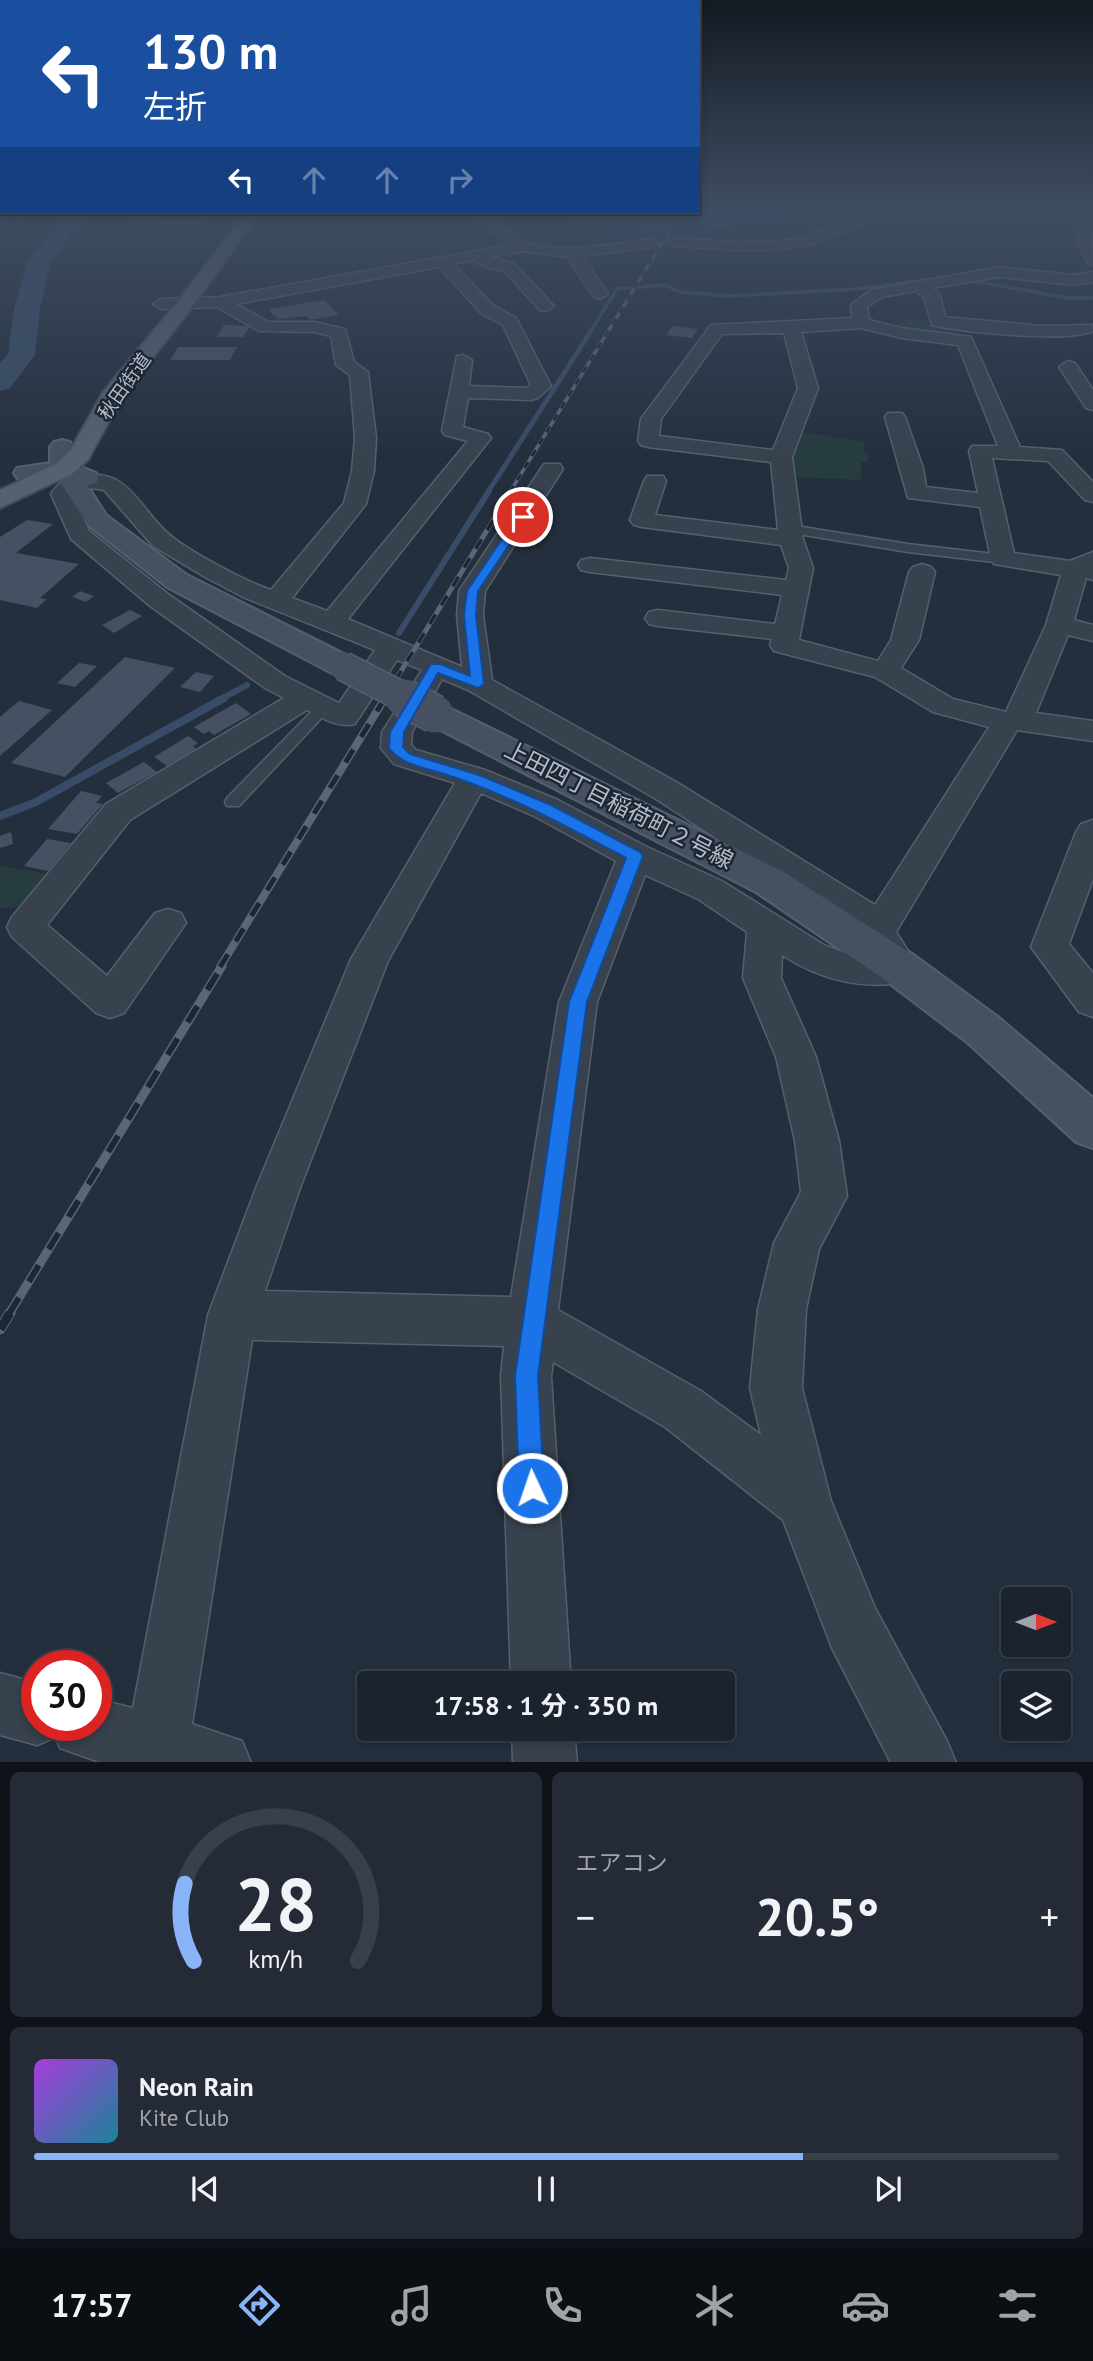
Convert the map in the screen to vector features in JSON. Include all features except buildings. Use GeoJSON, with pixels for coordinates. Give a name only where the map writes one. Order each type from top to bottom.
{"type":"FeatureCollection","features":[{"type":"Feature","properties":{"kind":"main road"},"geometry":{"type":"LineString","coordinates":[[157,309],[172,290]]}},
{"type":"Feature","properties":{"kind":"main road","name":"秋田街道"},"geometry":{"type":"LineString","coordinates":[[91,435],[111,397],[195,290]]}},
{"type":"Feature","properties":{"kind":"main road"},"geometry":{"type":"LineString","coordinates":[[0,485],[28,479],[72,461]]}},
{"type":"Feature","properties":{"kind":"main road"},"geometry":{"type":"LineString","coordinates":[[0,500],[28,479]]}},
{"type":"Feature","properties":{"kind":"street"},"geometry":{"type":"LineString","coordinates":[[157,309],[186,303],[220,302],[286,290]]}},
{"type":"Feature","properties":{"kind":"street"},"geometry":{"type":"LineString","coordinates":[[459,392],[531,394],[541,386],[510,322],[488,310],[469,290]]}},
{"type":"Feature","properties":{"kind":"street"},"geometry":{"type":"LineString","coordinates":[[531,290],[546,306]]}},
{"type":"Feature","properties":{"kind":"street"},"geometry":{"type":"LineString","coordinates":[[597,290],[600,294]]}},
{"type":"Feature","properties":{"kind":"street"},"geometry":{"type":"LineString","coordinates":[[861,323],[859,305],[877,293],[894,290]]}},
{"type":"Feature","properties":{"kind":"street"},"geometry":{"type":"LineString","coordinates":[[926,290],[932,295],[938,321],[1042,331],[1085,327]]}},
{"type":"Feature","properties":{"kind":"street"},"geometry":{"type":"LineString","coordinates":[[220,302],[265,327],[314,327],[339,332],[345,365],[359,372],[367,444],[361,485],[355,504],[276,601]]}},
{"type":"Feature","properties":{"kind":"street"},"geometry":{"type":"LineString","coordinates":[[781,457],[648,441],[651,419],[719,323],[791,328],[861,323],[902,333],[965,341],[1012,453]]}},
{"type":"Feature","properties":{"kind":"street"},"geometry":{"type":"LineString","coordinates":[[791,328],[808,388],[781,457],[790,534],[801,568],[784,645],[885,671],[943,706],[1091,738]]}},
{"type":"Feature","properties":{"kind":"street"},"geometry":{"type":"LineString","coordinates":[[331,622],[481,438],[452,430],[463,360]]}},
{"type":"Feature","properties":{"kind":"street"},"geometry":{"type":"LineString","coordinates":[[1068,367],[1092,405]]}},
{"type":"Feature","properties":{"kind":"street"},"geometry":{"type":"LineString","coordinates":[[895,417],[912,468],[916,503],[992,501]]}},
{"type":"Feature","properties":{"kind":"street"},"geometry":{"type":"LineString","coordinates":[[72,461],[95,457],[91,435]]}},
{"type":"Feature","properties":{"kind":"street"},"geometry":{"type":"LineString","coordinates":[[877,932],[1013,721],[1087,566],[1003,559],[980,451],[1054,455],[1093,495]]}},
{"type":"Feature","properties":{"kind":"street"},"geometry":{"type":"LineString","coordinates":[[72,461],[111,484],[162,541],[252,593],[331,622],[478,684],[667,791],[861,915],[877,932],[900,968]]}},
{"type":"Feature","properties":{"kind":"street"},"geometry":{"type":"LineString","coordinates":[[72,461],[62,494],[79,534],[159,600],[275,682],[344,718],[391,648]]}},
{"type":"Feature","properties":{"kind":"street","name":"上田四丁目稲荷町２号線"},"geometry":{"type":"LineString","coordinates":[[72,461],[97,520],[177,581],[771,882],[900,968],[1090,1116]]}},
{"type":"Feature","properties":{"kind":"street"},"geometry":{"type":"LineString","coordinates":[[478,684],[470,615],[472,591],[552,469]]}},
{"type":"Feature","properties":{"kind":"street"},"geometry":{"type":"LineString","coordinates":[[655,481],[642,520],[790,534]]}},
{"type":"Feature","properties":{"kind":"street"},"geometry":{"type":"LineString","coordinates":[[590,565],[796,589]]}},
{"type":"Feature","properties":{"kind":"street"},"geometry":{"type":"LineString","coordinates":[[885,671],[905,640],[922,572]]}},
{"type":"Feature","properties":{"kind":"street"},"geometry":{"type":"LineString","coordinates":[[658,618],[787,633]]}},
{"type":"Feature","properties":{"kind":"street"},"geometry":{"type":"LineString","coordinates":[[1059,625],[1093,633]]}},
{"type":"Feature","properties":{"kind":"street"},"geometry":{"type":"LineString","coordinates":[[435,667],[397,732],[396,748],[405,757],[474,778],[545,808],[635,856],[710,890],[811,955],[842,968],[900,968]]}},
{"type":"Feature","properties":{"kind":"street"},"geometry":{"type":"LineString","coordinates":[[167,923],[110,1002],[13,923],[118,812],[314,702]]}},
{"type":"Feature","properties":{"kind":"street"},"geometry":{"type":"LineString","coordinates":[[157,1745],[232,1315],[278,1188],[370,959],[474,778]]}},
{"type":"Feature","properties":{"kind":"street"},"geometry":{"type":"LineString","coordinates":[[1093,832],[1050,947],[1093,1001]]}},
{"type":"Feature","properties":{"kind":"street"},"geometry":{"type":"LineString","coordinates":[[540,1671],[526,1376],[532,1322],[578,1002],[635,856]]}},
{"type":"Feature","properties":{"kind":"street"},"geometry":{"type":"LineString","coordinates":[[766,926],[762,978],[796,1058],[817,1140],[824,1196],[797,1243],[782,1309],[776,1388],[804,1501],[853,1627],[925,1762]]}},
{"type":"Feature","properties":{"kind":"street"},"geometry":{"type":"LineString","coordinates":[[232,1315],[532,1322],[683,1409],[804,1501]]}},
{"type":"Feature","properties":{"kind":"street"},"geometry":{"type":"LineString","coordinates":[[0,1704],[21,1710]]}},
{"type":"Feature","properties":{"kind":"street"},"geometry":{"type":"LineString","coordinates":[[112,1734],[220,1762]]}},
{"type":"Feature","properties":{"kind":"street"},"geometry":{"type":"LineString","coordinates":[[543,1741],[544,1762]]}},
{"type":"Feature","properties":{"kind":"lane"},"geometry":{"type":"LineString","coordinates":[[790,534],[1003,559]]}},
{"type":"Feature","properties":{"kind":"lane"},"geometry":{"type":"LineString","coordinates":[[233,802],[314,702]]}},
{"type":"Feature","properties":{"kind":"green space"},"geometry":{"type":"Polygon","coordinates":[[[899,318],[954,325],[955,336],[899,329],[899,318]]]}},
{"type":"Feature","properties":{"kind":"green space"},"geometry":{"type":"Polygon","coordinates":[[[795,431],[864,442],[864,451],[869,455],[868,462],[861,462],[861,480],[789,477],[795,431]]]}},
{"type":"Feature","properties":{"kind":"green space"},"geometry":{"type":"Polygon","coordinates":[[[0,866],[48,874],[34,896],[24,904],[0,908],[0,866]]]}},
{"type":"Feature","properties":{"kind":"waterway"},"geometry":{"type":"LineString","coordinates":[[0,382],[21,355],[32,290]]}},
{"type":"Feature","properties":{"kind":"waterway"},"geometry":{"type":"LineString","coordinates":[[590,332],[616,290]]}},
{"type":"Feature","properties":{"kind":"waterway"},"geometry":{"type":"LineString","coordinates":[[676,290],[728,296],[834,290]]}},
{"type":"Feature","properties":{"kind":"waterway"},"geometry":{"type":"LineString","coordinates":[[1024,290],[1067,298],[1093,298]]}},
{"type":"Feature","properties":{"kind":"waterway"},"geometry":{"type":"LineString","coordinates":[[488,492],[591,331]]}},
{"type":"Feature","properties":{"kind":"waterway"},"geometry":{"type":"LineString","coordinates":[[399,633],[489,491]]}},
{"type":"Feature","properties":{"kind":"waterway"},"geometry":{"type":"LineString","coordinates":[[221,699],[247,685]]}},
{"type":"Feature","properties":{"kind":"waterway"},"geometry":{"type":"LineString","coordinates":[[0,816],[36,802],[224,698]]}},
{"type":"Feature","properties":{"kind":"railway"},"geometry":{"type":"LineString","coordinates":[[510,492],[633,290]]}},
{"type":"Feature","properties":{"kind":"railway"},"geometry":{"type":"LineString","coordinates":[[384,699],[511,491]]}},
{"type":"Feature","properties":{"kind":"railway"},"geometry":{"type":"LineString","coordinates":[[220,967],[385,698]]}},
{"type":"Feature","properties":{"kind":"railway"},"geometry":{"type":"LineString","coordinates":[[9,1314],[222,966]]}},
{"type":"Feature","properties":{"kind":"railway"},"geometry":{"type":"LineString","coordinates":[[0,1329],[10,1313]]}},
{"type":"Feature","properties":{"kind":"route"},"geometry":{"type":"LineString","coordinates":[[523,517],[472,591],[470,615],[478,684],[435,667],[397,732],[396,748],[405,757],[474,778],[545,808],[635,856],[578,1002],[526,1376],[532,1488]]}}]}
